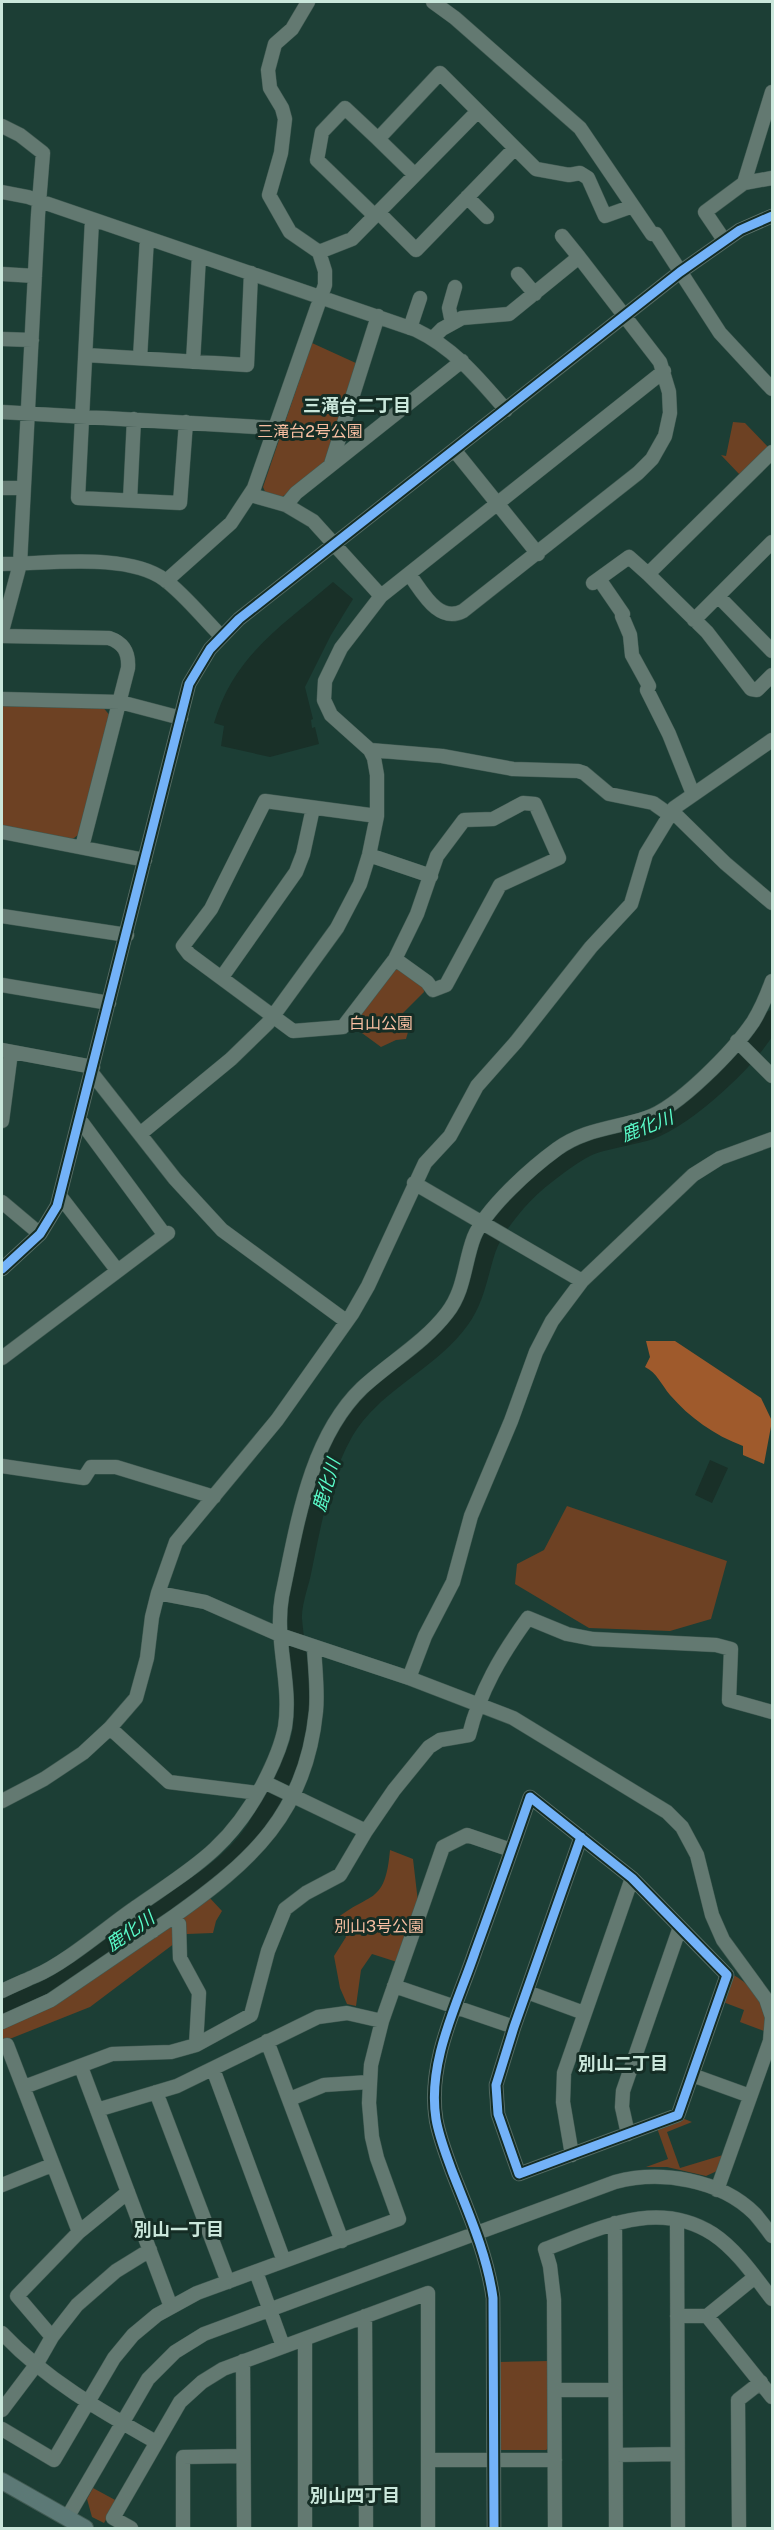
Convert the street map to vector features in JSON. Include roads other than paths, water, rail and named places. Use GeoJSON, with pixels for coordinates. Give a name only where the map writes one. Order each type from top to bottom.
{"type":"FeatureCollection","features":[{"type":"Feature","properties":{"kind":"main road"},"geometry":{"type":"LineString","coordinates":[[2,2481],[85,2529]]}},
{"type":"Feature","properties":{"kind":"street"},"geometry":{"type":"LineString","coordinates":[[166,581],[231,523],[259,479],[326,276],[319,252],[290,232],[269,195],[281,153],[285,119],[282,108],[270,88],[268,70],[275,44],[292,29],[308,2]]}},
{"type":"Feature","properties":{"kind":"street"},"geometry":{"type":"LineString","coordinates":[[433,2],[455,18],[580,128],[652,234],[656,234],[720,333],[772,388]]}},
{"type":"Feature","properties":{"kind":"street"},"geometry":{"type":"LineString","coordinates":[[378,139],[440,73],[536,169],[569,175],[580,173],[588,178],[605,216],[633,206]]}},
{"type":"Feature","properties":{"kind":"street"},"geometry":{"type":"LineString","coordinates":[[744,183],[769,116],[772,92]]}},
{"type":"Feature","properties":{"kind":"street"},"geometry":{"type":"LineString","coordinates":[[415,175],[345,108],[322,132],[317,160],[416,250],[515,148]]}},
{"type":"Feature","properties":{"kind":"street"},"geometry":{"type":"LineString","coordinates":[[319,252],[352,239],[477,112]]}},
{"type":"Feature","properties":{"kind":"street"},"geometry":{"type":"LineString","coordinates":[[2,126],[20,135],[43,153],[20,564],[2,634],[117,640],[124,647],[129,660],[82,847]]}},
{"type":"Feature","properties":{"kind":"street"},"geometry":{"type":"LineString","coordinates":[[724,240],[705,212],[744,183],[772,178]]}},
{"type":"Feature","properties":{"kind":"street"},"geometry":{"type":"LineString","coordinates":[[2,192],[40,201],[410,328],[433,338],[462,361],[506,410]]}},
{"type":"Feature","properties":{"kind":"street"},"geometry":{"type":"LineString","coordinates":[[467,197],[487,217]]}},
{"type":"Feature","properties":{"kind":"street"},"geometry":{"type":"LineString","coordinates":[[2,1269],[40,1234],[51,1219],[60,1196],[189,684],[199,665],[221,636],[625,315],[724,240],[751,224],[772,216]]}},
{"type":"Feature","properties":{"kind":"street"},"geometry":{"type":"LineString","coordinates":[[92,220],[78,498],[180,503],[186,422]]}},
{"type":"Feature","properties":{"kind":"street"},"geometry":{"type":"LineString","coordinates":[[409,574],[437,609],[450,616],[463,611],[629,481],[652,459],[665,436],[670,413],[669,392],[664,372],[654,354],[625,315],[562,236]]}},
{"type":"Feature","properties":{"kind":"street"},"geometry":{"type":"LineString","coordinates":[[140,358],[147,238]]}},
{"type":"Feature","properties":{"kind":"street"},"geometry":{"type":"LineString","coordinates":[[193,362],[199,256]]}},
{"type":"Feature","properties":{"kind":"street"},"geometry":{"type":"LineString","coordinates":[[433,338],[452,322],[469,316],[500,317],[509,314],[579,257]]}},
{"type":"Feature","properties":{"kind":"street"},"geometry":{"type":"LineString","coordinates":[[86,356],[247,365],[251,273]]}},
{"type":"Feature","properties":{"kind":"street"},"geometry":{"type":"LineString","coordinates":[[2,274],[35,276]]}},
{"type":"Feature","properties":{"kind":"street"},"geometry":{"type":"LineString","coordinates":[[518,274],[535,294]]}},
{"type":"Feature","properties":{"kind":"street"},"geometry":{"type":"LineString","coordinates":[[452,322],[449,308],[455,287]]}},
{"type":"Feature","properties":{"kind":"street"},"geometry":{"type":"LineString","coordinates":[[410,328],[420,298]]}},
{"type":"Feature","properties":{"kind":"street"},"geometry":{"type":"LineString","coordinates":[[331,464],[378,316]]}},
{"type":"Feature","properties":{"kind":"street"},"geometry":{"type":"LineString","coordinates":[[2,339],[32,340]]}},
{"type":"Feature","properties":{"kind":"street"},"geometry":{"type":"LineString","coordinates":[[286,505],[296,493],[331,464],[462,361]]}},
{"type":"Feature","properties":{"kind":"street"},"geometry":{"type":"LineString","coordinates":[[140,1134],[231,1059],[274,1015],[346,914],[360,884],[377,816],[377,776],[370,750],[327,708],[324,691],[326,681],[341,648],[381,596],[664,372]]}},
{"type":"Feature","properties":{"kind":"street"},"geometry":{"type":"LineString","coordinates":[[2,412],[275,428]]}},
{"type":"Feature","properties":{"kind":"street"},"geometry":{"type":"LineString","coordinates":[[129,500],[134,419]]}},
{"type":"Feature","properties":{"kind":"street"},"geometry":{"type":"LineString","coordinates":[[455,451],[538,554]]}},
{"type":"Feature","properties":{"kind":"street"},"geometry":{"type":"LineString","coordinates":[[648,574],[772,452]]}},
{"type":"Feature","properties":{"kind":"street"},"geometry":{"type":"LineString","coordinates":[[2,488],[23,488]]}},
{"type":"Feature","properties":{"kind":"street"},"geometry":{"type":"LineString","coordinates":[[250,495],[286,505],[313,521],[381,596]]}},
{"type":"Feature","properties":{"kind":"street"},"geometry":{"type":"LineString","coordinates":[[694,620],[772,542]]}},
{"type":"Feature","properties":{"kind":"street"},"geometry":{"type":"LineString","coordinates":[[693,794],[669,734],[647,690],[649,686],[632,655],[630,635],[623,614],[596,581],[629,557],[694,620],[751,689],[757,690],[772,675]]}},
{"type":"Feature","properties":{"kind":"street"},"geometry":{"type":"LineString","coordinates":[[2,564],[115,562],[143,567],[166,581],[221,636]]}},
{"type":"Feature","properties":{"kind":"street"},"geometry":{"type":"LineString","coordinates":[[718,596],[772,651]]}},
{"type":"Feature","properties":{"kind":"street"},"geometry":{"type":"LineString","coordinates":[[2,699],[120,702],[181,718]]}},
{"type":"Feature","properties":{"kind":"street"},"geometry":{"type":"LineString","coordinates":[[2,1801],[44,1779],[83,1753],[110,1728],[136,1698],[147,1658],[152,1617],[158,1593],[176,1542],[277,1420],[346,1321],[368,1286],[414,1183],[427,1160],[450,1136],[477,1086],[516,1042],[591,947],[631,904],[646,854],[671,813],[693,794],[772,740]]}},
{"type":"Feature","properties":{"kind":"street"},"geometry":{"type":"LineString","coordinates":[[370,750],[449,757],[513,769],[584,773],[609,794],[653,803],[671,813],[772,903]]}},
{"type":"Feature","properties":{"kind":"street"},"geometry":{"type":"LineString","coordinates":[[377,816],[265,801],[211,909],[183,946],[189,954],[293,1031],[343,1027],[395,959],[417,914],[437,856],[464,820],[493,819],[523,803],[535,804],[559,858],[500,885],[446,985],[434,990],[427,982],[395,959]]}},
{"type":"Feature","properties":{"kind":"street"},"geometry":{"type":"LineString","coordinates":[[222,977],[296,872],[303,854],[313,808]]}},
{"type":"Feature","properties":{"kind":"street"},"geometry":{"type":"LineString","coordinates":[[2,832],[145,860]]}},
{"type":"Feature","properties":{"kind":"street"},"geometry":{"type":"LineString","coordinates":[[369,855],[431,876]]}},
{"type":"Feature","properties":{"kind":"street"},"geometry":{"type":"LineString","coordinates":[[2,916],[127,935]]}},
{"type":"Feature","properties":{"kind":"street"},"geometry":{"type":"LineString","coordinates":[[2,1975],[5,1990],[34,1977],[60,1961],[201,1862],[224,1842],[243,1819],[263,1786],[278,1751],[285,1727],[287,1699],[282,1636],[278,1616],[310,1478],[320,1448],[345,1406],[362,1388],[412,1348],[447,1314],[459,1293],[470,1249],[482,1222],[534,1168],[558,1148],[585,1134],[646,1118],[667,1108],[738,1042],[752,1022],[772,981]]}},
{"type":"Feature","properties":{"kind":"street"},"geometry":{"type":"LineString","coordinates":[[2,985],[110,1004]]}},
{"type":"Feature","properties":{"kind":"street"},"geometry":{"type":"LineString","coordinates":[[738,1042],[772,1076]]}},
{"type":"Feature","properties":{"kind":"street"},"geometry":{"type":"LineString","coordinates":[[2,1121],[7,1051],[92,1069],[200,1209],[222,1230],[346,1321]]}},
{"type":"Feature","properties":{"kind":"street"},"geometry":{"type":"LineString","coordinates":[[2,1358],[166,1234],[80,1120]]}},
{"type":"Feature","properties":{"kind":"street"},"geometry":{"type":"LineString","coordinates":[[409,1678],[426,1636],[453,1582],[471,1516],[511,1421],[536,1352],[552,1321],[582,1281],[693,1175],[720,1158],[772,1139]]}},
{"type":"Feature","properties":{"kind":"street"},"geometry":{"type":"LineString","coordinates":[[414,1183],[582,1281]]}},
{"type":"Feature","properties":{"kind":"street"},"geometry":{"type":"LineString","coordinates":[[60,1196],[117,1270]]}},
{"type":"Feature","properties":{"kind":"street"},"geometry":{"type":"LineString","coordinates":[[2,1202],[40,1234]]}},
{"type":"Feature","properties":{"kind":"street"},"geometry":{"type":"LineString","coordinates":[[2,1466],[84,1478],[91,1467],[116,1467],[214,1497]]}},
{"type":"Feature","properties":{"kind":"street"},"geometry":{"type":"LineString","coordinates":[[158,1593],[205,1602],[282,1636],[409,1678],[513,1718],[616,1779],[667,1812],[682,1827],[697,1855],[715,1925],[723,1940],[766,1999],[772,2017],[770,2041],[717,2190]]}},
{"type":"Feature","properties":{"kind":"street"},"geometry":{"type":"LineString","coordinates":[[24,2087],[112,2054],[165,2053],[196,2045],[251,2015],[268,1951],[285,1910],[306,1893],[340,1875],[394,1790],[429,1747],[440,1740],[469,1736],[477,1705],[506,1649],[528,1618],[567,1634],[593,1639],[716,1645],[731,1649],[729,1700],[772,1712]]}},
{"type":"Feature","properties":{"kind":"street"},"geometry":{"type":"LineString","coordinates":[[2,2022],[51,2000],[173,1917],[219,1884],[247,1859],[273,1828],[292,1797],[305,1769],[314,1729],[316,1709],[311,1646]]}},
{"type":"Feature","properties":{"kind":"street"},"geometry":{"type":"LineString","coordinates":[[110,1728],[169,1782],[263,1786],[366,1831]]}},
{"type":"Feature","properties":{"kind":"street"},"geometry":{"type":"LineString","coordinates":[[494,2529],[493,2298],[476,2234],[440,2138],[435,2114],[435,2075],[456,2007],[530,1797],[581,1837],[632,1878],[727,1975],[678,2115],[519,2177],[500,2125],[495,2098],[500,2068],[581,1837]]}},
{"type":"Feature","properties":{"kind":"street"},"geometry":{"type":"LineString","coordinates":[[2,2429],[54,2460],[121,2349],[143,2327],[171,2307],[197,2293],[401,2220],[374,2147],[369,2116],[369,2082],[382,2021],[443,1847],[467,1835],[511,1850]]}},
{"type":"Feature","properties":{"kind":"street"},"geometry":{"type":"LineString","coordinates":[[572,2155],[562,2092],[564,2073],[632,1878]]}},
{"type":"Feature","properties":{"kind":"street"},"geometry":{"type":"LineString","coordinates":[[137,1908],[152,1930]]}},
{"type":"Feature","properties":{"kind":"street"},"geometry":{"type":"LineString","coordinates":[[173,1917],[179,1924],[180,1958],[199,1993],[196,2045]]}},
{"type":"Feature","properties":{"kind":"street"},"geometry":{"type":"LineString","coordinates":[[628,2134],[622,2107],[623,2091],[680,1927]]}},
{"type":"Feature","properties":{"kind":"street"},"geometry":{"type":"LineString","coordinates":[[394,1986],[514,2027]]}},
{"type":"Feature","properties":{"kind":"street"},"geometry":{"type":"LineString","coordinates":[[526,1992],[584,2013]]}},
{"type":"Feature","properties":{"kind":"street"},"geometry":{"type":"LineString","coordinates":[[97,2110],[177,2086],[308,2021],[328,2015],[347,2013],[382,2021]]}},
{"type":"Feature","properties":{"kind":"street"},"geometry":{"type":"LineString","coordinates":[[267,2041],[342,2241]]}},
{"type":"Feature","properties":{"kind":"street"},"geometry":{"type":"LineString","coordinates":[[2,2047],[7,2045],[79,2232]]}},
{"type":"Feature","properties":{"kind":"street"},"geometry":{"type":"LineString","coordinates":[[81,2067],[171,2307]]}},
{"type":"Feature","properties":{"kind":"street"},"geometry":{"type":"LineString","coordinates":[[213,2069],[284,2261]]}},
{"type":"Feature","properties":{"kind":"street"},"geometry":{"type":"LineString","coordinates":[[692,2075],[750,2096]]}},
{"type":"Feature","properties":{"kind":"street"},"geometry":{"type":"LineString","coordinates":[[290,2099],[324,2085],[369,2082]]}},
{"type":"Feature","properties":{"kind":"street"},"geometry":{"type":"LineString","coordinates":[[156,2092],[228,2282]]}},
{"type":"Feature","properties":{"kind":"street"},"geometry":{"type":"LineString","coordinates":[[2,2185],[52,2165]]}},
{"type":"Feature","properties":{"kind":"street"},"geometry":{"type":"LineString","coordinates":[[67,2518],[121,2422],[153,2372],[183,2346],[204,2334],[615,2181],[630,2178],[671,2177],[717,2190],[750,2210],[772,2236]]}},
{"type":"Feature","properties":{"kind":"street"},"geometry":{"type":"LineString","coordinates":[[52,2337],[17,2296],[79,2232],[128,2192]]}},
{"type":"Feature","properties":{"kind":"street"},"geometry":{"type":"LineString","coordinates":[[555,2529],[554,2300],[550,2266],[545,2250],[615,2223],[658,2216],[712,2234],[772,2299]]}},
{"type":"Feature","properties":{"kind":"street"},"geometry":{"type":"LineString","coordinates":[[678,2221],[678,2529]]}},
{"type":"Feature","properties":{"kind":"street"},"geometry":{"type":"LineString","coordinates":[[615,2223],[616,2529]]}},
{"type":"Feature","properties":{"kind":"street"},"geometry":{"type":"LineString","coordinates":[[2,2410],[77,2305],[95,2288],[150,2250]]}},
{"type":"Feature","properties":{"kind":"street"},"geometry":{"type":"LineString","coordinates":[[256,2272],[283,2346]]}},
{"type":"Feature","properties":{"kind":"street"},"geometry":{"type":"LineString","coordinates":[[677,2316],[707,2316],[754,2277]]}},
{"type":"Feature","properties":{"kind":"street"},"geometry":{"type":"LineString","coordinates":[[131,2529],[113,2518],[185,2396],[212,2375],[243,2361],[428,2294],[428,2529]]}},
{"type":"Feature","properties":{"kind":"street"},"geometry":{"type":"LineString","coordinates":[[365,2316],[366,2529]]}},
{"type":"Feature","properties":{"kind":"street"},"geometry":{"type":"LineString","coordinates":[[707,2316],[772,2397]]}},
{"type":"Feature","properties":{"kind":"street"},"geometry":{"type":"LineString","coordinates":[[2,2333],[24,2357],[87,2402],[156,2442]]}},
{"type":"Feature","properties":{"kind":"street"},"geometry":{"type":"LineString","coordinates":[[305,2339],[305,2529]]}},
{"type":"Feature","properties":{"kind":"street"},"geometry":{"type":"LineString","coordinates":[[243,2361],[244,2529]]}},
{"type":"Feature","properties":{"kind":"street"},"geometry":{"type":"LineString","coordinates":[[739,2529],[738,2400],[761,2382]]}},
{"type":"Feature","properties":{"kind":"street"},"geometry":{"type":"LineString","coordinates":[[555,2390],[615,2390]]}},
{"type":"Feature","properties":{"kind":"street"},"geometry":{"type":"LineString","coordinates":[[616,2455],[678,2454]]}},
{"type":"Feature","properties":{"kind":"street"},"geometry":{"type":"LineString","coordinates":[[183,2529],[183,2457],[243,2456]]}},
{"type":"Feature","properties":{"kind":"street"},"geometry":{"type":"LineString","coordinates":[[428,2460],[555,2460]]}},
{"type":"Feature","properties":{"kind":"waterway","name":"鹿化川"},"geometry":{"type":"LineString","coordinates":[[2,2008],[49,1984],[121,1933],[193,1888],[226,1862],[254,1831],[300,1740],[303,1704],[293,1619],[294,1607],[323,1482],[336,1447],[345,1431],[371,1399],[434,1348],[461,1319],[474,1294],[487,1249],[496,1230],[532,1187],[583,1149],[649,1131],[682,1113],[735,1067],[763,1034],[772,1019]]}},
{"type":"Feature","properties":{"kind":"district","name":"三滝台二丁目"},"geometry":{"type":"Point","coordinates":[357,405]}},
{"type":"Feature","properties":{"kind":"district","name":"別山二丁目"},"geometry":{"type":"Point","coordinates":[623,2063]}},
{"type":"Feature","properties":{"kind":"district","name":"別山一丁目"},"geometry":{"type":"Point","coordinates":[179,2229]}},
{"type":"Feature","properties":{"kind":"district","name":"別山四丁目"},"geometry":{"type":"Point","coordinates":[355,2495]}},
{"type":"Feature","properties":{"kind":"park label","name":"三滝台2号公園"},"geometry":{"type":"Point","coordinates":[310,431]}},
{"type":"Feature","properties":{"kind":"park label","name":"白山公園"},"geometry":{"type":"Point","coordinates":[381,1023]}},
{"type":"Feature","properties":{"kind":"park label","name":"別山3号公園"},"geometry":{"type":"Point","coordinates":[379,1926]}}]}
